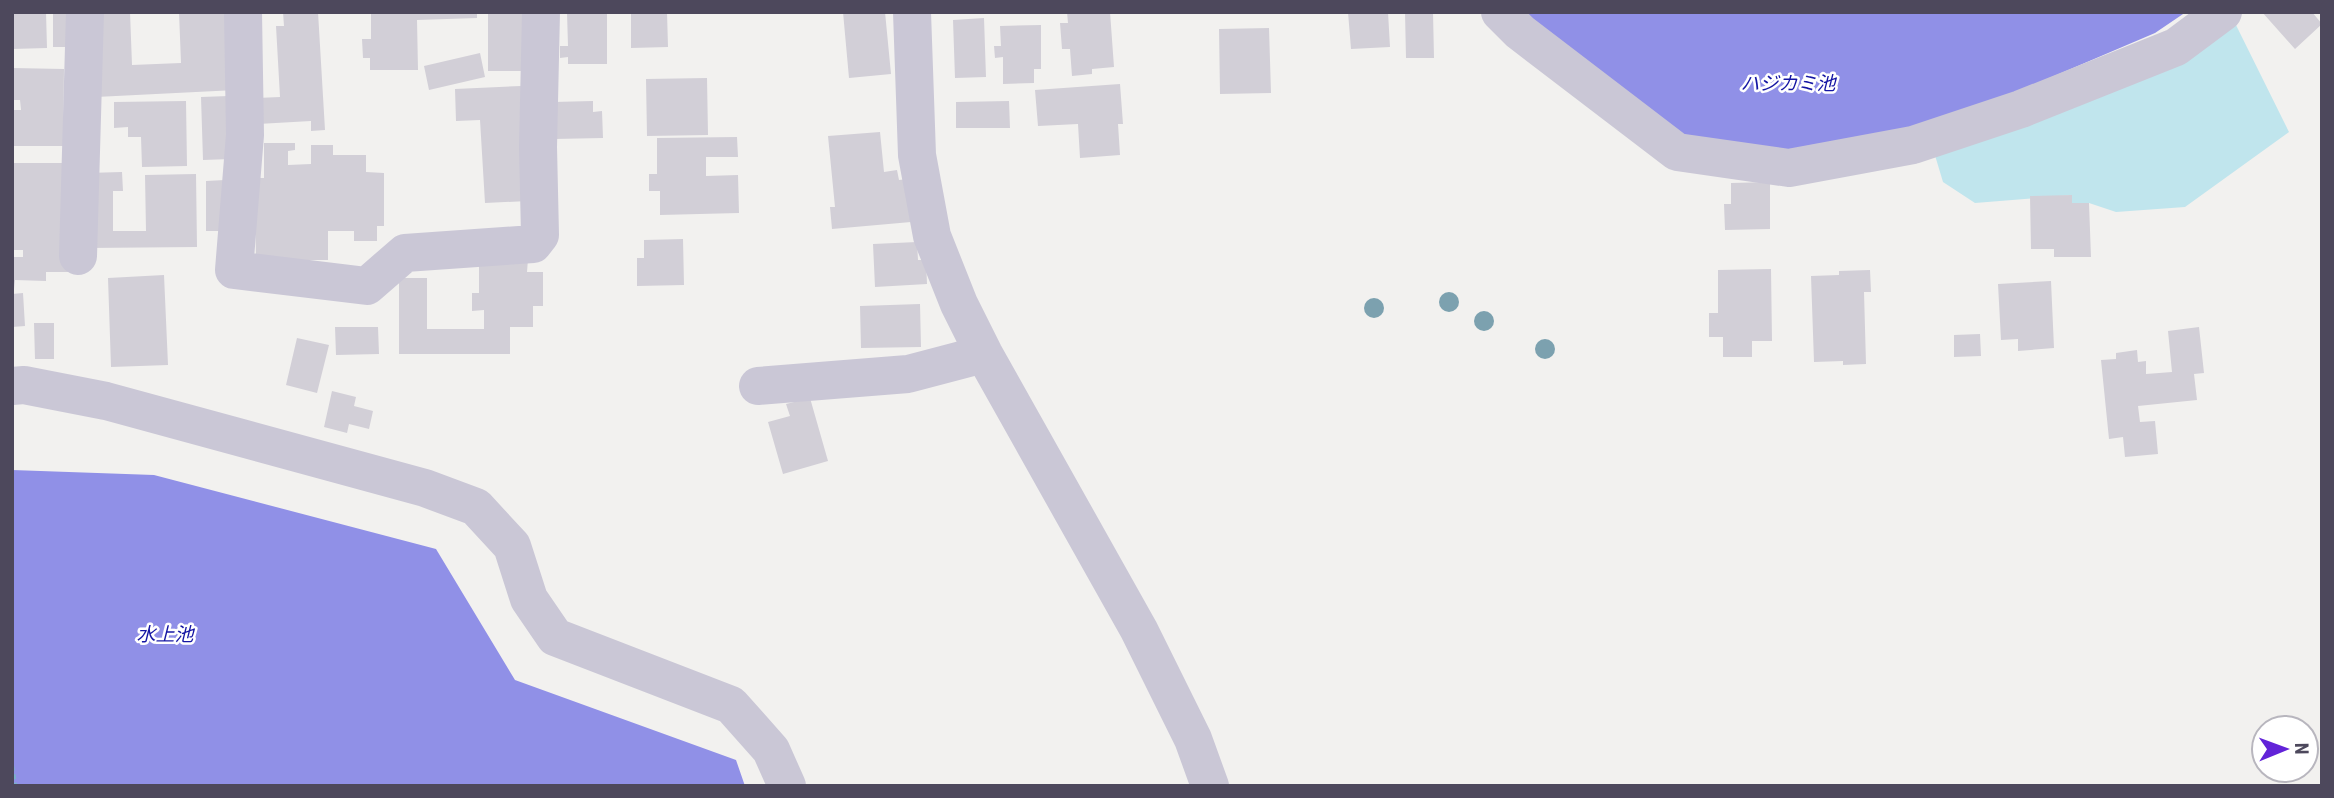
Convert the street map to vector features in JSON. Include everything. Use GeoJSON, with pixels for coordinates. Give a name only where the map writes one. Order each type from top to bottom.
{"type":"FeatureCollection","features":[{"type":"Feature","properties":{"kind":"street"},"geometry":{"type":"LineString","coordinates":[[78,256],[85,12]]}},
{"type":"Feature","properties":{"kind":"street"},"geometry":{"type":"LineString","coordinates":[[243,12],[245,135],[234,270],[367,286],[405,253],[533,244],[540,235],[538,147],[541,12]]}},
{"type":"Feature","properties":{"kind":"street"},"geometry":{"type":"LineString","coordinates":[[912,12],[917,155],[932,236],[959,304],[984,354],[1139,630],[1193,739],[1210,786]]}},
{"type":"Feature","properties":{"kind":"street"},"geometry":{"type":"LineString","coordinates":[[1500,12],[1520,32],[1677,152],[1789,168],[1913,145],[2021,109],[2176,47],[2222,12]]}},
{"type":"Feature","properties":{"kind":"street"},"geometry":{"type":"LineString","coordinates":[[758,386],[908,374],[984,354]]}},
{"type":"Feature","properties":{"kind":"street"},"geometry":{"type":"LineString","coordinates":[[12,386],[24,385],[106,401],[425,488],[476,506],[512,546],[529,599],[555,637],[731,705],[771,750],[787,786]]}},
{"type":"Feature","properties":{"kind":"path"},"geometry":{"type":"LineString","coordinates":[[12,766],[15,786]]}},
{"type":"Feature","properties":{"kind":"shaded area"},"geometry":{"type":"Polygon","coordinates":[[[2232,17],[2289,132],[2185,207],[2116,212],[2089,203],[2072,203],[2072,195],[1975,203],[1943,182],[1931,142],[2232,17]]]}},
{"type":"Feature","properties":{"kind":"water","name":"ハジカミ池"},"geometry":{"type":"Polygon","coordinates":[[[1514,12],[2186,12],[2155,33],[1923,132],[1794,155],[1691,142],[1514,12]]]}},
{"type":"Feature","properties":{"kind":"water","name":"水上池"},"geometry":{"type":"Polygon","coordinates":[[[12,470],[154,475],[436,549],[515,680],[736,760],[745,786],[12,786],[12,470]]]}},
{"type":"Feature","properties":{"kind":"building"},"geometry":{"type":"Polygon","coordinates":[[[12,12],[46,12],[47,48],[12,49],[12,12]]]}},
{"type":"Feature","properties":{"kind":"building"},"geometry":{"type":"Polygon","coordinates":[[[130,12],[132,65],[181,63],[179,12],[232,12],[236,90],[96,97],[92,14],[130,12]]]}},
{"type":"Feature","properties":{"kind":"building"},"geometry":{"type":"Polygon","coordinates":[[[283,12],[318,12],[325,130],[311,131],[311,121],[258,124],[257,98],[280,97],[276,26],[284,26],[283,12]]]}},
{"type":"Feature","properties":{"kind":"building"},"geometry":{"type":"Polygon","coordinates":[[[371,12],[477,12],[477,18],[417,20],[418,70],[370,70],[370,58],[363,58],[362,39],[371,39],[371,12]]]}},
{"type":"Feature","properties":{"kind":"building"},"geometry":{"type":"Polygon","coordinates":[[[488,12],[523,12],[523,71],[488,71],[488,12]]]}},
{"type":"Feature","properties":{"kind":"building"},"geometry":{"type":"Polygon","coordinates":[[[567,12],[607,13],[607,64],[568,64],[568,57],[560,58],[560,46],[568,46],[567,12]]]}},
{"type":"Feature","properties":{"kind":"building"},"geometry":{"type":"Polygon","coordinates":[[[631,12],[667,12],[668,47],[631,48],[631,12]]]}},
{"type":"Feature","properties":{"kind":"building"},"geometry":{"type":"Polygon","coordinates":[[[843,12],[885,12],[891,74],[849,78],[843,12]]]}},
{"type":"Feature","properties":{"kind":"building"},"geometry":{"type":"Polygon","coordinates":[[[1067,12],[1110,12],[1114,67],[1092,69],[1092,74],[1072,76],[1070,49],[1062,49],[1060,23],[1068,23],[1067,12]]]}},
{"type":"Feature","properties":{"kind":"building"},"geometry":{"type":"Polygon","coordinates":[[[1348,12],[1388,12],[1390,47],[1351,49],[1348,12]]]}},
{"type":"Feature","properties":{"kind":"building"},"geometry":{"type":"Polygon","coordinates":[[[1405,12],[1433,12],[1434,58],[1406,58],[1405,12]]]}},
{"type":"Feature","properties":{"kind":"building"},"geometry":{"type":"Polygon","coordinates":[[[2262,12],[2312,12],[2322,24],[2295,49],[2262,12]]]}},
{"type":"Feature","properties":{"kind":"building"},"geometry":{"type":"Polygon","coordinates":[[[53,14],[71,14],[72,47],[53,47],[53,14]]]}},
{"type":"Feature","properties":{"kind":"building"},"geometry":{"type":"Polygon","coordinates":[[[984,18],[986,77],[955,78],[953,20],[984,18]]]}},
{"type":"Feature","properties":{"kind":"building"},"geometry":{"type":"Polygon","coordinates":[[[1041,25],[1041,69],[1034,69],[1034,83],[1003,84],[1003,57],[995,58],[994,46],[1001,46],[1000,26],[1041,25]]]}},
{"type":"Feature","properties":{"kind":"building"},"geometry":{"type":"Polygon","coordinates":[[[1269,28],[1271,93],[1220,94],[1219,29],[1269,28]]]}},
{"type":"Feature","properties":{"kind":"building"},"geometry":{"type":"Polygon","coordinates":[[[480,53],[485,77],[429,90],[424,66],[480,53]]]}},
{"type":"Feature","properties":{"kind":"building"},"geometry":{"type":"Polygon","coordinates":[[[12,68],[64,69],[63,146],[12,146],[12,110],[21,110],[20,100],[12,100],[12,68]]]}},
{"type":"Feature","properties":{"kind":"building"},"geometry":{"type":"Polygon","coordinates":[[[707,78],[708,135],[647,136],[646,79],[707,78]]]}},
{"type":"Feature","properties":{"kind":"building"},"geometry":{"type":"Polygon","coordinates":[[[1120,84],[1123,124],[1118,124],[1120,155],[1080,158],[1078,124],[1038,126],[1035,90],[1120,84]]]}},
{"type":"Feature","properties":{"kind":"building"},"geometry":{"type":"Polygon","coordinates":[[[521,86],[528,201],[485,203],[480,120],[456,121],[455,89],[521,86]]]}},
{"type":"Feature","properties":{"kind":"building"},"geometry":{"type":"Polygon","coordinates":[[[229,96],[231,159],[203,160],[201,97],[229,96]]]}},
{"type":"Feature","properties":{"kind":"building"},"geometry":{"type":"Polygon","coordinates":[[[186,101],[187,166],[142,167],[141,137],[128,137],[128,127],[114,128],[114,102],[186,101]]]}},
{"type":"Feature","properties":{"kind":"building"},"geometry":{"type":"Polygon","coordinates":[[[593,101],[593,112],[602,111],[603,138],[554,139],[553,102],[593,101]]]}},
{"type":"Feature","properties":{"kind":"building"},"geometry":{"type":"Polygon","coordinates":[[[1009,101],[1010,128],[956,128],[956,102],[1009,101]]]}},
{"type":"Feature","properties":{"kind":"building"},"geometry":{"type":"Polygon","coordinates":[[[880,132],[884,172],[897,170],[899,180],[908,179],[911,222],[832,229],[830,207],[835,207],[828,136],[880,132]]]}},
{"type":"Feature","properties":{"kind":"building"},"geometry":{"type":"Polygon","coordinates":[[[737,137],[738,157],[706,157],[706,176],[738,175],[739,213],[660,215],[660,191],[649,191],[649,174],[657,174],[657,138],[737,137]]]}},
{"type":"Feature","properties":{"kind":"building"},"geometry":{"type":"Polygon","coordinates":[[[264,143],[295,143],[295,150],[288,151],[288,165],[311,164],[311,145],[333,145],[333,155],[366,155],[366,172],[384,173],[384,226],[377,226],[377,241],[354,241],[354,231],[328,231],[328,260],[256,260],[255,178],[264,178],[264,143]]]}},
{"type":"Feature","properties":{"kind":"building"},"geometry":{"type":"Polygon","coordinates":[[[12,163],[69,163],[68,272],[46,272],[46,281],[15,280],[14,289],[12,257],[23,257],[23,250],[12,250],[12,163]]]}},
{"type":"Feature","properties":{"kind":"building"},"geometry":{"type":"Polygon","coordinates":[[[122,172],[123,191],[113,191],[113,231],[146,231],[145,175],[196,174],[197,247],[87,248],[87,173],[122,172]]]}},
{"type":"Feature","properties":{"kind":"building"},"geometry":{"type":"Polygon","coordinates":[[[225,180],[225,231],[206,231],[206,181],[225,180]]]}},
{"type":"Feature","properties":{"kind":"building"},"geometry":{"type":"Polygon","coordinates":[[[1770,182],[1770,229],[1725,230],[1724,204],[1731,204],[1731,183],[1770,182]]]}},
{"type":"Feature","properties":{"kind":"building"},"geometry":{"type":"Polygon","coordinates":[[[2072,195],[2072,203],[2089,203],[2091,257],[2054,257],[2054,249],[2031,249],[2030,196],[2072,195]]]}},
{"type":"Feature","properties":{"kind":"building"},"geometry":{"type":"Polygon","coordinates":[[[683,239],[684,285],[637,286],[637,258],[644,258],[644,240],[683,239]]]}},
{"type":"Feature","properties":{"kind":"building"},"geometry":{"type":"Polygon","coordinates":[[[917,242],[918,260],[926,260],[927,284],[875,287],[873,244],[917,242]]]}},
{"type":"Feature","properties":{"kind":"building"},"geometry":{"type":"Polygon","coordinates":[[[479,259],[528,259],[527,272],[543,272],[543,306],[533,306],[533,327],[510,327],[510,354],[399,354],[399,278],[427,278],[427,329],[484,329],[484,310],[472,311],[472,293],[479,293],[479,259]]]}},
{"type":"Feature","properties":{"kind":"building"},"geometry":{"type":"Polygon","coordinates":[[[1771,269],[1772,341],[1752,341],[1752,357],[1723,357],[1723,337],[1709,337],[1709,313],[1718,313],[1718,270],[1771,269]]]}},
{"type":"Feature","properties":{"kind":"building"},"geometry":{"type":"Polygon","coordinates":[[[1870,270],[1871,292],[1864,292],[1866,364],[1843,365],[1843,361],[1814,362],[1811,276],[1839,275],[1839,271],[1870,270]]]}},
{"type":"Feature","properties":{"kind":"building"},"geometry":{"type":"Polygon","coordinates":[[[164,275],[168,365],[111,367],[108,278],[164,275]]]}},
{"type":"Feature","properties":{"kind":"building"},"geometry":{"type":"Polygon","coordinates":[[[2051,281],[2054,348],[2018,351],[2018,339],[2001,340],[1998,284],[2051,281]]]}},
{"type":"Feature","properties":{"kind":"building"},"geometry":{"type":"Polygon","coordinates":[[[23,293],[25,326],[12,327],[12,294],[23,293]]]}},
{"type":"Feature","properties":{"kind":"building"},"geometry":{"type":"Polygon","coordinates":[[[920,304],[921,347],[861,348],[860,306],[920,304]]]}},
{"type":"Feature","properties":{"kind":"building"},"geometry":{"type":"Polygon","coordinates":[[[34,323],[54,323],[54,359],[35,359],[34,323]]]}},
{"type":"Feature","properties":{"kind":"building"},"geometry":{"type":"Polygon","coordinates":[[[335,327],[378,327],[379,354],[336,355],[335,327]]]}},
{"type":"Feature","properties":{"kind":"building"},"geometry":{"type":"Polygon","coordinates":[[[2199,327],[2204,373],[2194,374],[2197,400],[2138,406],[2140,422],[2155,421],[2158,454],[2125,457],[2123,437],[2109,439],[2101,360],[2116,359],[2116,353],[2137,350],[2138,362],[2146,361],[2146,374],[2172,372],[2168,331],[2199,327]]]}},
{"type":"Feature","properties":{"kind":"building"},"geometry":{"type":"Polygon","coordinates":[[[1980,334],[1981,356],[1954,357],[1954,335],[1980,334]]]}},
{"type":"Feature","properties":{"kind":"building"},"geometry":{"type":"Polygon","coordinates":[[[297,338],[329,345],[317,393],[286,385],[297,338]]]}},
{"type":"Feature","properties":{"kind":"building"},"geometry":{"type":"Polygon","coordinates":[[[332,391],[356,397],[354,406],[373,411],[369,429],[349,424],[347,433],[324,427],[332,391]]]}},
{"type":"Feature","properties":{"kind":"building"},"geometry":{"type":"Polygon","coordinates":[[[810,398],[828,461],[783,474],[768,422],[790,416],[786,404],[810,398]]]}}]}
